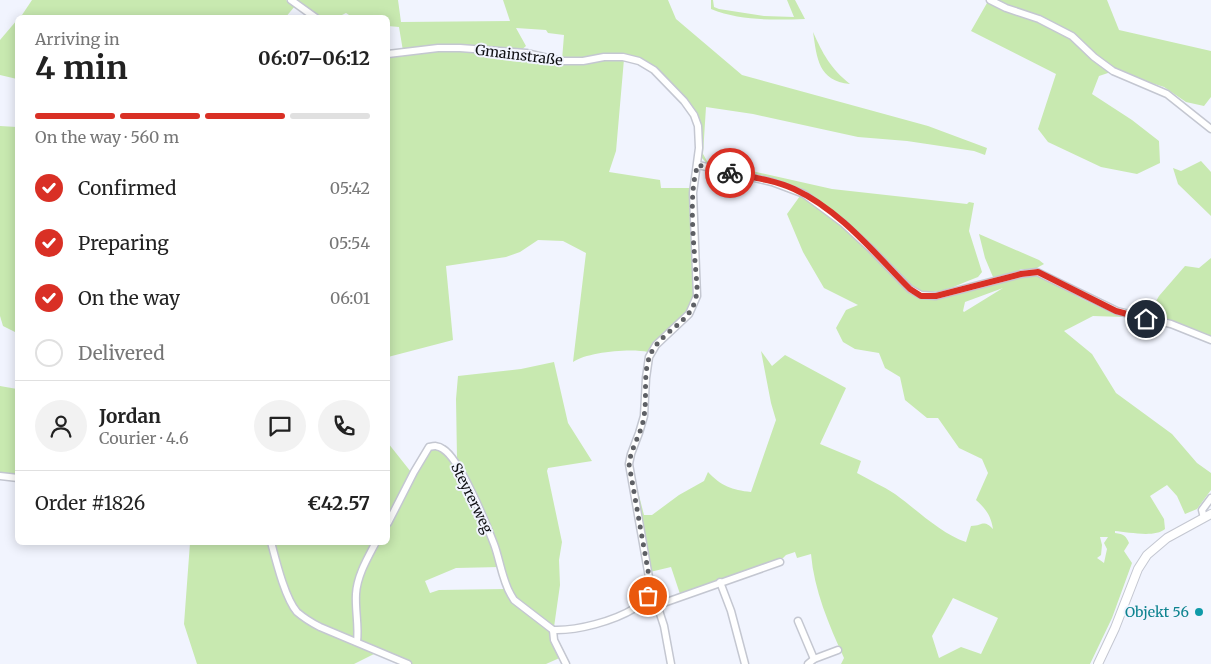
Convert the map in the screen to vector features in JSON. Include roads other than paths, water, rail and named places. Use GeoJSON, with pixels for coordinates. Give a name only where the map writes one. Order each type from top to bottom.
{"type":"FeatureCollection","features":[{"type":"Feature","properties":{"kind":"street"},"geometry":{"type":"LineString","coordinates":[[291,0],[312,15]]}},
{"type":"Feature","properties":{"kind":"street"},"geometry":{"type":"LineString","coordinates":[[990,0],[1072,36],[1094,57],[1113,71],[1167,94],[1211,129]]}},
{"type":"Feature","properties":{"kind":"street","name":"Gmainstraße"},"geometry":{"type":"LineString","coordinates":[[390,54],[438,48],[460,48],[526,54],[561,62],[613,56],[640,61],[659,74],[694,115],[698,126],[699,148],[698,165],[694,174],[693,193],[697,296],[689,314],[656,345],[649,357],[644,416],[630,454],[629,464],[652,593],[658,605],[664,626],[671,664]]}},
{"type":"Feature","properties":{"kind":"street"},"geometry":{"type":"LineString","coordinates":[[698,165],[772,182],[804,194],[843,223],[910,289],[921,296],[936,296],[1021,274],[1038,272],[1116,311],[1171,324],[1211,340]]}},
{"type":"Feature","properties":{"kind":"street","name":"Steyrerweg"},"geometry":{"type":"LineString","coordinates":[[390,519],[429,447],[436,446],[444,449],[456,462],[482,516],[494,543],[514,600],[553,630]]}},
{"type":"Feature","properties":{"kind":"street"},"geometry":{"type":"LineString","coordinates":[[0,476],[15,478]]}},
{"type":"Feature","properties":{"kind":"street"},"geometry":{"type":"LineString","coordinates":[[1098,664],[1115,628],[1140,564],[1158,544],[1207,516],[1202,510],[1211,498]]}},
{"type":"Feature","properties":{"kind":"street"},"geometry":{"type":"LineString","coordinates":[[272,545],[288,594],[298,612],[310,622],[320,627],[403,663]]}},
{"type":"Feature","properties":{"kind":"street"},"geometry":{"type":"LineString","coordinates":[[357,642],[357,586],[362,570],[374,545]]}},
{"type":"Feature","properties":{"kind":"street"},"geometry":{"type":"LineString","coordinates":[[658,605],[780,562]]}},
{"type":"Feature","properties":{"kind":"street"},"geometry":{"type":"LineString","coordinates":[[720,582],[731,611],[745,664]]}},
{"type":"Feature","properties":{"kind":"street"},"geometry":{"type":"LineString","coordinates":[[566,664],[554,640],[553,630],[577,628],[622,615],[635,608],[652,593]]}},
{"type":"Feature","properties":{"kind":"street"},"geometry":{"type":"LineString","coordinates":[[798,621],[814,659]]}},
{"type":"Feature","properties":{"kind":"street"},"geometry":{"type":"LineString","coordinates":[[808,664],[814,659],[838,650]]}},
{"type":"Feature","properties":{"kind":"place","name":"Objekt 56"},"geometry":{"type":"Point","coordinates":[1199,612]}}]}
